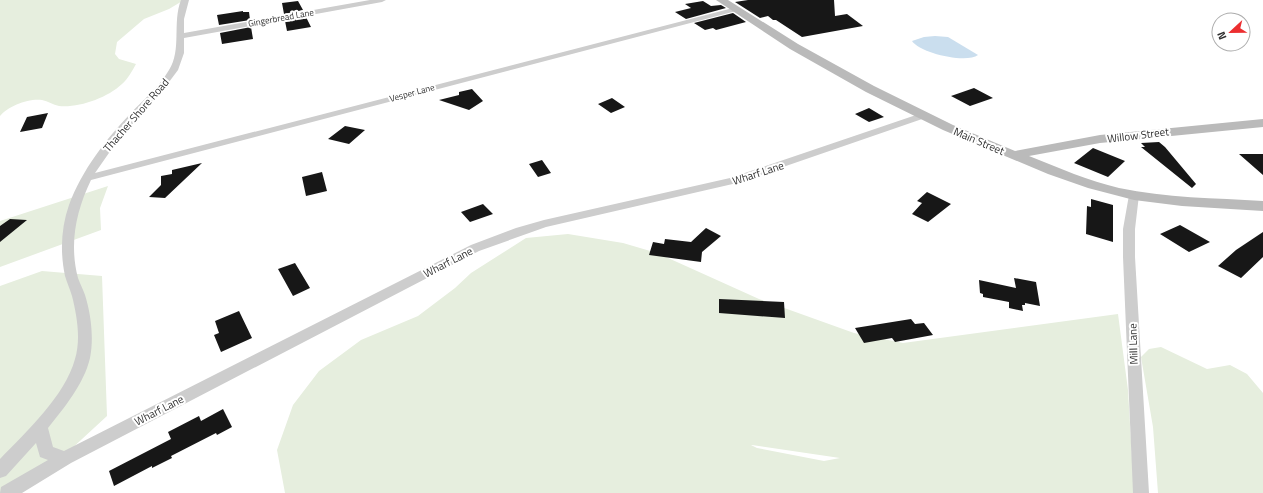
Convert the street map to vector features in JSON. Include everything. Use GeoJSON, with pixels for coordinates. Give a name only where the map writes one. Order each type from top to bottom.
{"type":"FeatureCollection","features":[{"type":"Feature","properties":{"kind":"main road","name":"Main Street"},"geometry":{"type":"LineString","coordinates":[[721,0],[800,49],[922,116],[1013,155],[1088,183],[1134,195],[1170,200],[1263,206]]}},
{"type":"Feature","properties":{"kind":"main road","name":"Willow Street"},"geometry":{"type":"LineString","coordinates":[[1013,155],[1108,138],[1263,123]]}},
{"type":"Feature","properties":{"kind":"street","name":"Thacher Shore Road"},"geometry":{"type":"LineString","coordinates":[[0,471],[40,427],[72,383],[80,368],[85,342],[78,293],[70,274],[68,237],[71,218],[88,178],[113,138],[174,70],[180,55],[178,20],[185,0]]}},
{"type":"Feature","properties":{"kind":"street","name":"Gingerbread Lane"},"geometry":{"type":"LineString","coordinates":[[180,36],[382,0]]}},
{"type":"Feature","properties":{"kind":"street","name":"Vesper Lane"},"geometry":{"type":"LineString","coordinates":[[88,178],[736,10]]}},
{"type":"Feature","properties":{"kind":"street","name":"Wharf Lane"},"geometry":{"type":"LineString","coordinates":[[7,493],[65,458],[475,248],[520,231],[544,224],[733,181],[922,116]]}},
{"type":"Feature","properties":{"kind":"street","name":"Mill Lane"},"geometry":{"type":"LineString","coordinates":[[1134,195],[1129,229],[1129,257],[1141,493]]}},
{"type":"Feature","properties":{"kind":"street"},"geometry":{"type":"LineString","coordinates":[[40,427],[46,452],[65,458]]}},
{"type":"Feature","properties":{"kind":"green space"},"geometry":{"type":"Polygon","coordinates":[[[0,0],[184,0],[169,9],[144,19],[117,42],[115,54],[119,59],[136,64],[124,82],[109,94],[84,104],[67,106],[59,106],[42,100],[31,100],[13,106],[0,116],[0,0]]]}},
{"type":"Feature","properties":{"kind":"green space"},"geometry":{"type":"Polygon","coordinates":[[[108,186],[100,208],[101,230],[0,267],[0,221],[108,186]]]}},
{"type":"Feature","properties":{"kind":"green space"},"geometry":{"type":"Polygon","coordinates":[[[568,234],[623,243],[657,253],[759,299],[854,333],[903,343],[1118,314],[1128,390],[1134,493],[285,493],[277,450],[293,405],[319,371],[361,340],[418,316],[455,288],[471,273],[526,238],[568,234]],[[751,445],[757,448],[824,461],[840,458],[751,445]]]}},
{"type":"Feature","properties":{"kind":"green space"},"geometry":{"type":"Polygon","coordinates":[[[42,271],[102,276],[107,416],[30,487],[0,493],[0,286],[42,271]]]}},
{"type":"Feature","properties":{"kind":"green space"},"geometry":{"type":"Polygon","coordinates":[[[1161,347],[1207,369],[1230,365],[1247,374],[1263,393],[1263,493],[1158,493],[1153,427],[1141,357],[1149,349],[1161,347]]]}},
{"type":"Feature","properties":{"kind":"water"},"geometry":{"type":"Polygon","coordinates":[[[924,37],[948,37],[978,55],[964,58],[944,56],[924,50],[912,41],[924,37]]]}},
{"type":"Feature","properties":{"kind":"building"},"geometry":{"type":"Polygon","coordinates":[[[748,0],[834,0],[835,16],[847,14],[863,26],[802,37],[776,20],[773,20],[768,16],[760,18],[735,2],[748,0]]]}},
{"type":"Feature","properties":{"kind":"building"},"geometry":{"type":"Polygon","coordinates":[[[298,1],[303,10],[284,14],[282,3],[298,1]]]}},
{"type":"Feature","properties":{"kind":"building"},"geometry":{"type":"Polygon","coordinates":[[[703,1],[711,6],[721,5],[726,8],[686,19],[675,12],[691,8],[685,4],[703,1]]]}},
{"type":"Feature","properties":{"kind":"building"},"geometry":{"type":"Polygon","coordinates":[[[243,11],[249,12],[250,20],[219,25],[217,15],[243,11]]]}},
{"type":"Feature","properties":{"kind":"building"},"geometry":{"type":"Polygon","coordinates":[[[733,13],[746,22],[716,30],[713,28],[705,30],[694,23],[733,13]]]}},
{"type":"Feature","properties":{"kind":"building"},"geometry":{"type":"Polygon","coordinates":[[[306,17],[311,27],[287,31],[285,21],[306,17]]]}},
{"type":"Feature","properties":{"kind":"building"},"geometry":{"type":"Polygon","coordinates":[[[251,27],[253,39],[222,44],[220,33],[251,27]]]}},
{"type":"Feature","properties":{"kind":"building"},"geometry":{"type":"Polygon","coordinates":[[[974,88],[993,98],[970,106],[951,96],[974,88]]]}},
{"type":"Feature","properties":{"kind":"building"},"geometry":{"type":"Polygon","coordinates":[[[472,89],[483,101],[469,110],[439,100],[459,95],[459,92],[472,89]]]}},
{"type":"Feature","properties":{"kind":"building"},"geometry":{"type":"Polygon","coordinates":[[[612,98],[625,107],[611,113],[598,104],[612,98]]]}},
{"type":"Feature","properties":{"kind":"building"},"geometry":{"type":"Polygon","coordinates":[[[869,108],[884,117],[869,122],[855,114],[869,108]]]}},
{"type":"Feature","properties":{"kind":"building"},"geometry":{"type":"Polygon","coordinates":[[[48,113],[42,128],[20,132],[27,117],[48,113]]]}},
{"type":"Feature","properties":{"kind":"building"},"geometry":{"type":"Polygon","coordinates":[[[345,126],[365,130],[349,144],[328,139],[345,126]]]}},
{"type":"Feature","properties":{"kind":"building"},"geometry":{"type":"Polygon","coordinates":[[[1159,142],[1196,184],[1192,188],[1141,147],[1145,147],[1141,143],[1159,142]]]}},
{"type":"Feature","properties":{"kind":"building"},"geometry":{"type":"Polygon","coordinates":[[[1093,148],[1125,161],[1108,177],[1074,163],[1093,148]]]}},
{"type":"Feature","properties":{"kind":"building"},"geometry":{"type":"Polygon","coordinates":[[[1239,154],[1263,154],[1263,175],[1239,154]]]}},
{"type":"Feature","properties":{"kind":"building"},"geometry":{"type":"Polygon","coordinates":[[[542,160],[551,173],[538,177],[529,164],[542,160]]]}},
{"type":"Feature","properties":{"kind":"building"},"geometry":{"type":"Polygon","coordinates":[[[202,163],[165,198],[149,197],[161,185],[161,176],[172,174],[172,170],[202,163]]]}},
{"type":"Feature","properties":{"kind":"building"},"geometry":{"type":"Polygon","coordinates":[[[322,172],[327,191],[306,196],[302,177],[322,172]]]}},
{"type":"Feature","properties":{"kind":"building"},"geometry":{"type":"Polygon","coordinates":[[[927,192],[951,204],[928,222],[912,214],[922,203],[917,201],[927,192]]]}},
{"type":"Feature","properties":{"kind":"building"},"geometry":{"type":"Polygon","coordinates":[[[1091,199],[1113,205],[1113,242],[1086,234],[1087,206],[1091,207],[1091,199]]]}},
{"type":"Feature","properties":{"kind":"building"},"geometry":{"type":"Polygon","coordinates":[[[483,204],[493,214],[470,222],[461,212],[483,204]]]}},
{"type":"Feature","properties":{"kind":"building"},"geometry":{"type":"Polygon","coordinates":[[[10,219],[27,220],[0,242],[0,226],[10,219]]]}},
{"type":"Feature","properties":{"kind":"building"},"geometry":{"type":"Polygon","coordinates":[[[1180,225],[1210,242],[1189,252],[1160,234],[1180,225]]]}},
{"type":"Feature","properties":{"kind":"building"},"geometry":{"type":"Polygon","coordinates":[[[706,228],[721,236],[702,252],[701,262],[649,255],[653,242],[664,244],[665,239],[691,242],[706,228]]]}},
{"type":"Feature","properties":{"kind":"building"},"geometry":{"type":"Polygon","coordinates":[[[1263,232],[1263,257],[1241,278],[1218,266],[1236,250],[1263,232]]]}},
{"type":"Feature","properties":{"kind":"building"},"geometry":{"type":"Polygon","coordinates":[[[295,263],[310,288],[293,296],[278,269],[295,263]]]}},
{"type":"Feature","properties":{"kind":"building"},"geometry":{"type":"Polygon","coordinates":[[[1014,278],[1036,282],[1040,306],[1025,303],[1025,305],[1022,305],[1023,311],[1009,308],[1009,302],[983,297],[983,294],[980,293],[979,280],[1016,288],[1014,278]]]}},
{"type":"Feature","properties":{"kind":"building"},"geometry":{"type":"Polygon","coordinates":[[[719,299],[784,302],[785,318],[719,313],[719,299]]]}},
{"type":"Feature","properties":{"kind":"building"},"geometry":{"type":"Polygon","coordinates":[[[239,311],[252,338],[221,352],[214,335],[219,333],[215,321],[239,311]]]}},
{"type":"Feature","properties":{"kind":"building"},"geometry":{"type":"Polygon","coordinates":[[[911,319],[915,324],[924,323],[933,335],[895,342],[892,338],[864,343],[855,328],[911,319]]]}},
{"type":"Feature","properties":{"kind":"building"},"geometry":{"type":"Polygon","coordinates":[[[223,409],[232,427],[217,435],[216,433],[171,456],[172,458],[152,468],[152,466],[114,486],[109,471],[171,439],[168,432],[199,416],[201,421],[223,409]]]}}]}
